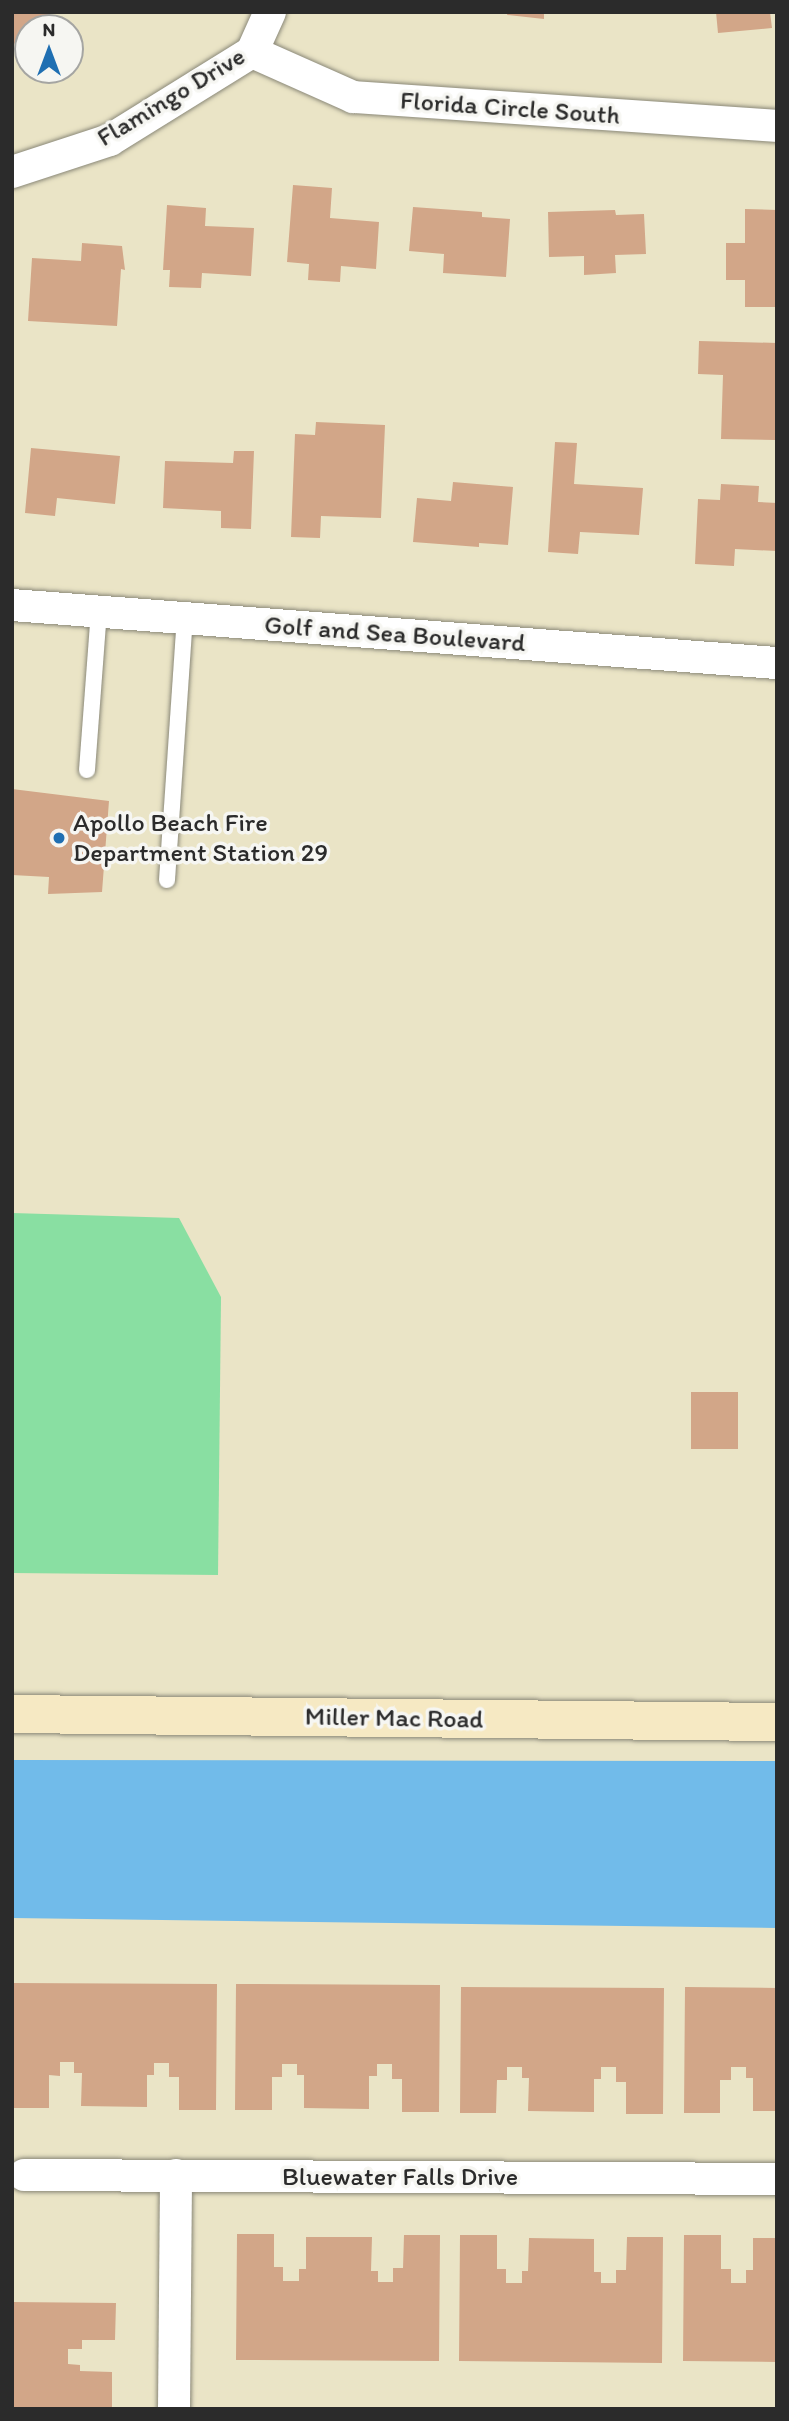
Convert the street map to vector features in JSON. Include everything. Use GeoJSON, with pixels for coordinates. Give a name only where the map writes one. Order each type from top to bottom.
{"type":"FeatureCollection","features":[{"type":"Feature","properties":{"kind":"street","name":"Flamingo Drive"},"geometry":{"type":"LineString","coordinates":[[12,172],[110,140],[252,52],[270,12]]}},
{"type":"Feature","properties":{"kind":"street","name":"Florida Circle South"},"geometry":{"type":"LineString","coordinates":[[252,52],[353,97],[777,126]]}},
{"type":"Feature","properties":{"kind":"street","name":"Golf and Sea Boulevard"},"geometry":{"type":"LineString","coordinates":[[12,605],[777,663]]}},
{"type":"Feature","properties":{"kind":"street","name":"Miller Mac Road"},"geometry":{"type":"LineString","coordinates":[[12,1714],[777,1722]]}},
{"type":"Feature","properties":{"kind":"street","name":"Bluewater Falls Drive"},"geometry":{"type":"LineString","coordinates":[[24,2175],[777,2179]]}},
{"type":"Feature","properties":{"kind":"street"},"geometry":{"type":"LineString","coordinates":[[174,2409],[176,2175]]}},
{"type":"Feature","properties":{"kind":"lane"},"geometry":{"type":"LineString","coordinates":[[87,770],[99,611]]}},
{"type":"Feature","properties":{"kind":"lane"},"geometry":{"type":"LineString","coordinates":[[167,880],[185,618]]}},
{"type":"Feature","properties":{"kind":"green space"},"geometry":{"type":"Polygon","coordinates":[[[12,1213],[179,1218],[221,1297],[218,1575],[12,1573],[12,1213]]]}},
{"type":"Feature","properties":{"kind":"water"},"geometry":{"type":"Polygon","coordinates":[[[12,1760],[777,1761],[777,1928],[12,1918],[12,1760]]]}},
{"type":"Feature","properties":{"kind":"building"},"geometry":{"type":"Polygon","coordinates":[[[12,12],[53,12],[14,14],[14,43],[12,12]]]}},
{"type":"Feature","properties":{"kind":"building"},"geometry":{"type":"Polygon","coordinates":[[[508,12],[544,12],[544,19],[507,15],[508,12]]]}},
{"type":"Feature","properties":{"kind":"building"},"geometry":{"type":"Polygon","coordinates":[[[716,12],[770,12],[772,28],[718,33],[716,12]]]}},
{"type":"Feature","properties":{"kind":"building"},"geometry":{"type":"Polygon","coordinates":[[[293,185],[332,188],[330,218],[379,222],[376,269],[341,266],[340,282],[308,280],[309,264],[287,262],[293,185]]]}},
{"type":"Feature","properties":{"kind":"building"},"geometry":{"type":"Polygon","coordinates":[[[167,205],[206,208],[205,226],[254,228],[251,276],[202,273],[201,288],[169,287],[170,270],[163,270],[167,205]]]}},
{"type":"Feature","properties":{"kind":"building"},"geometry":{"type":"Polygon","coordinates":[[[413,207],[482,212],[482,217],[510,219],[506,277],[443,273],[444,254],[409,251],[413,207]]]}},
{"type":"Feature","properties":{"kind":"building"},"geometry":{"type":"Polygon","coordinates":[[[745,209],[777,210],[777,307],[745,307],[745,280],[726,280],[726,243],[745,243],[745,209]]]}},
{"type":"Feature","properties":{"kind":"building"},"geometry":{"type":"Polygon","coordinates":[[[615,210],[616,215],[644,214],[646,254],[615,255],[616,273],[584,275],[584,256],[549,257],[548,212],[615,210]]]}},
{"type":"Feature","properties":{"kind":"building"},"geometry":{"type":"Polygon","coordinates":[[[82,243],[122,246],[125,270],[121,269],[117,326],[28,321],[32,258],[81,261],[82,243]]]}},
{"type":"Feature","properties":{"kind":"building"},"geometry":{"type":"Polygon","coordinates":[[[699,341],[777,343],[776,440],[721,439],[723,375],[698,374],[699,341]]]}},
{"type":"Feature","properties":{"kind":"building"},"geometry":{"type":"Polygon","coordinates":[[[316,422],[385,425],[381,518],[321,516],[320,538],[291,537],[295,434],[315,435],[316,422]]]}},
{"type":"Feature","properties":{"kind":"building"},"geometry":{"type":"Polygon","coordinates":[[[555,442],[577,443],[574,484],[643,488],[639,535],[580,532],[578,554],[548,552],[555,442]]]}},
{"type":"Feature","properties":{"kind":"building"},"geometry":{"type":"Polygon","coordinates":[[[31,448],[120,456],[115,504],[57,498],[55,516],[25,513],[31,448]]]}},
{"type":"Feature","properties":{"kind":"building"},"geometry":{"type":"Polygon","coordinates":[[[234,451],[254,451],[251,529],[221,528],[221,511],[163,508],[165,461],[233,463],[234,451]]]}},
{"type":"Feature","properties":{"kind":"building"},"geometry":{"type":"Polygon","coordinates":[[[453,482],[513,487],[508,545],[479,543],[479,547],[413,542],[417,498],[451,501],[453,482]]]}},
{"type":"Feature","properties":{"kind":"building"},"geometry":{"type":"Polygon","coordinates":[[[721,484],[759,486],[758,502],[777,503],[777,551],[735,549],[734,566],[695,564],[698,499],[720,500],[721,484]]]}},
{"type":"Feature","properties":{"kind":"building","name":"Apollo Beach Fire Department Station 29"},"geometry":{"type":"Polygon","coordinates":[[[12,789],[109,801],[102,892],[48,894],[49,877],[12,875],[12,789]]]}},
{"type":"Feature","properties":{"kind":"building"},"geometry":{"type":"Polygon","coordinates":[[[691,1392],[738,1392],[738,1449],[691,1449],[691,1392]]]}},
{"type":"Feature","properties":{"kind":"building"},"geometry":{"type":"Polygon","coordinates":[[[13,1983],[217,1984],[216,2110],[179,2110],[179,2077],[169,2077],[169,2063],[154,2063],[154,2075],[147,2075],[147,2107],[81,2106],[82,2073],[74,2073],[74,2062],[60,2062],[60,2076],[49,2075],[49,2108],[12,2108],[13,1983]]]}},
{"type":"Feature","properties":{"kind":"building"},"geometry":{"type":"Polygon","coordinates":[[[236,1984],[440,1985],[439,2112],[402,2112],[402,2079],[392,2079],[392,2064],[377,2064],[377,2076],[369,2076],[369,2109],[304,2108],[304,2075],[297,2075],[297,2064],[282,2064],[282,2077],[272,2077],[272,2110],[235,2110],[236,1984]]]}},
{"type":"Feature","properties":{"kind":"building"},"geometry":{"type":"Polygon","coordinates":[[[461,1987],[664,1988],[663,2114],[626,2114],[626,2082],[616,2082],[616,2067],[601,2067],[601,2079],[594,2079],[594,2112],[528,2111],[529,2078],[522,2078],[522,2067],[507,2067],[507,2080],[497,2080],[496,2113],[460,2113],[461,1987]]]}},
{"type":"Feature","properties":{"kind":"building"},"geometry":{"type":"Polygon","coordinates":[[[685,1987],[777,1988],[777,2111],[753,2111],[753,2078],[746,2078],[746,2067],[731,2067],[731,2080],[720,2080],[720,2113],[684,2113],[685,1987]]]}},
{"type":"Feature","properties":{"kind":"building"},"geometry":{"type":"Polygon","coordinates":[[[237,2234],[274,2234],[274,2267],[283,2267],[283,2281],[299,2281],[299,2269],[306,2269],[306,2237],[372,2237],[371,2271],[378,2271],[378,2282],[393,2282],[393,2268],[403,2268],[404,2235],[440,2235],[439,2361],[236,2360],[237,2234]]]}},
{"type":"Feature","properties":{"kind":"building"},"geometry":{"type":"Polygon","coordinates":[[[460,2235],[497,2235],[497,2269],[506,2269],[506,2283],[522,2283],[522,2271],[528,2271],[529,2238],[594,2239],[594,2272],[601,2272],[601,2283],[616,2283],[616,2270],[626,2270],[627,2237],[663,2237],[662,2363],[459,2361],[460,2235]]]}},
{"type":"Feature","properties":{"kind":"building"},"geometry":{"type":"Polygon","coordinates":[[[684,2235],[721,2235],[721,2269],[731,2269],[731,2283],[746,2283],[746,2270],[753,2270],[753,2238],[777,2238],[777,2362],[683,2361],[684,2235]]]}},
{"type":"Feature","properties":{"kind":"building"},"geometry":{"type":"Polygon","coordinates":[[[12,2302],[116,2303],[115,2340],[82,2340],[82,2349],[68,2349],[68,2364],[80,2365],[80,2371],[112,2372],[112,2409],[12,2409],[12,2302]]]}},
{"type":"Feature","properties":{"kind":"place","name":"Apollo Beach Fire Department Station 29"},"geometry":{"type":"Point","coordinates":[59,838]}}]}
